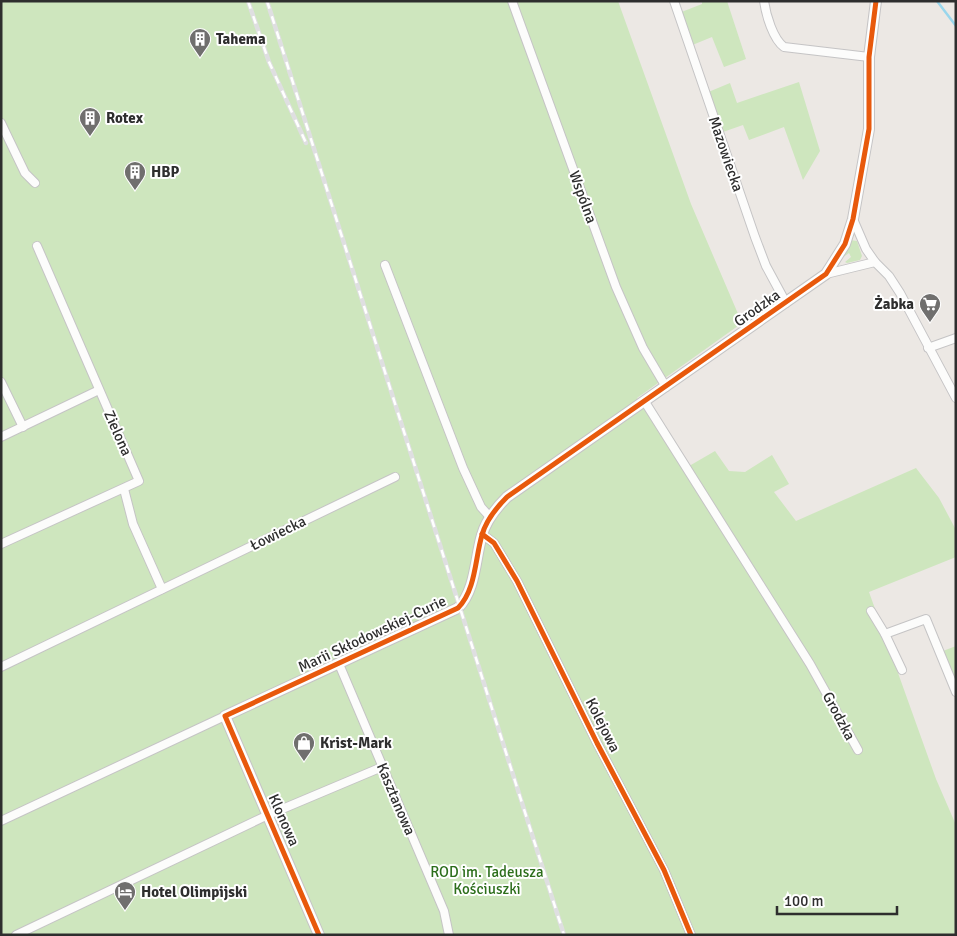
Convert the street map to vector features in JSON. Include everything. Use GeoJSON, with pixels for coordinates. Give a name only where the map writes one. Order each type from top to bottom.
{"type":"FeatureCollection","features":[{"type":"Feature","properties":{"kind":"street","name":"Wspólna"},"geometry":{"type":"LineString","coordinates":[[512,1],[616,287],[643,348],[666,387]]}},
{"type":"Feature","properties":{"kind":"street","name":"Mazowiecka"},"geometry":{"type":"LineString","coordinates":[[674,1],[755,237],[766,266],[786,303]]}},
{"type":"Feature","properties":{"kind":"street"},"geometry":{"type":"LineString","coordinates":[[764,1],[770,23],[779,44],[784,47],[869,58]]}},
{"type":"Feature","properties":{"kind":"street","name":"Grodzka"},"geometry":{"type":"LineString","coordinates":[[482,534],[490,517],[507,497],[826,274],[841,252],[853,220],[869,129],[869,58],[876,1]]}},
{"type":"Feature","properties":{"kind":"street"},"geometry":{"type":"LineString","coordinates":[[1,124],[25,173],[35,183]]}},
{"type":"Feature","properties":{"kind":"street"},"geometry":{"type":"LineString","coordinates":[[853,220],[866,249],[875,262],[889,276],[900,293],[956,398]]}},
{"type":"Feature","properties":{"kind":"street","name":"Zielona"},"geometry":{"type":"LineString","coordinates":[[1,544],[139,481],[37,246]]}},
{"type":"Feature","properties":{"kind":"street"},"geometry":{"type":"LineString","coordinates":[[826,274],[875,262]]}},
{"type":"Feature","properties":{"kind":"street"},"geometry":{"type":"LineString","coordinates":[[385,265],[463,468],[481,507],[490,517]]}},
{"type":"Feature","properties":{"kind":"street"},"geometry":{"type":"LineString","coordinates":[[928,348],[956,338]]}},
{"type":"Feature","properties":{"kind":"street"},"geometry":{"type":"LineString","coordinates":[[1,382],[22,427]]}},
{"type":"Feature","properties":{"kind":"street"},"geometry":{"type":"LineString","coordinates":[[1,437],[99,390]]}},
{"type":"Feature","properties":{"kind":"street","name":"Grodzka"},"geometry":{"type":"LineString","coordinates":[[644,402],[810,664],[858,750]]}},
{"type":"Feature","properties":{"kind":"street","name":"Łowiecka"},"geometry":{"type":"LineString","coordinates":[[1,667],[396,478]]}},
{"type":"Feature","properties":{"kind":"street"},"geometry":{"type":"LineString","coordinates":[[124,488],[132,524],[162,589]]}},
{"type":"Feature","properties":{"kind":"street","name":"Marii Skłodowskiej-Curie"},"geometry":{"type":"LineString","coordinates":[[1,821],[458,608],[465,602],[468,594],[482,534]]}},
{"type":"Feature","properties":{"kind":"street","name":"Kolejowa"},"geometry":{"type":"LineString","coordinates":[[482,534],[494,543],[517,581],[597,743],[664,870],[691,935]]}},
{"type":"Feature","properties":{"kind":"street"},"geometry":{"type":"LineString","coordinates":[[871,611],[885,634],[902,670]]}},
{"type":"Feature","properties":{"kind":"street"},"geometry":{"type":"LineString","coordinates":[[885,634],[926,619],[956,692]]}},
{"type":"Feature","properties":{"kind":"street","name":"Kasztanowa"},"geometry":{"type":"LineString","coordinates":[[339,664],[444,911],[449,935]]}},
{"type":"Feature","properties":{"kind":"street","name":"Klonowa"},"geometry":{"type":"LineString","coordinates":[[225,716],[319,935]]}},
{"type":"Feature","properties":{"kind":"street"},"geometry":{"type":"LineString","coordinates":[[16,935],[268,815],[382,767]]}},
{"type":"Feature","properties":{"kind":"green space","name":"ROD im. Tadeusza Kościuszki"},"geometry":{"type":"Polygon","coordinates":[[[1,1],[618,1],[691,204],[742,323],[637,398],[684,469],[715,451],[729,471],[745,472],[772,455],[789,484],[774,492],[796,521],[916,468],[939,498],[956,530],[956,557],[869,592],[936,779],[956,825],[956,935],[1,935],[1,1]]]}},
{"type":"Feature","properties":{"kind":"green space"},"geometry":{"type":"Polygon","coordinates":[[[702,1],[727,1],[746,59],[724,67],[712,37],[690,46],[679,13],[702,4],[702,1]]]}},
{"type":"Feature","properties":{"kind":"green space"},"geometry":{"type":"Polygon","coordinates":[[[799,82],[820,151],[803,180],[784,127],[749,140],[743,125],[723,132],[706,93],[730,83],[737,103],[799,82]]]}},
{"type":"Feature","properties":{"kind":"green space"},"geometry":{"type":"Polygon","coordinates":[[[850,240],[857,241],[862,256],[860,260],[847,263],[845,262],[851,257],[849,253],[842,258],[850,240]]]}},
{"type":"Feature","properties":{"kind":"green space"},"geometry":{"type":"Polygon","coordinates":[[[956,646],[956,684],[943,651],[956,646]]]}},
{"type":"Feature","properties":{"kind":"waterway"},"geometry":{"type":"LineString","coordinates":[[937,1],[956,26]]}},
{"type":"Feature","properties":{"kind":"railway"},"geometry":{"type":"LineString","coordinates":[[248,1],[269,62],[306,143]]}},
{"type":"Feature","properties":{"kind":"railway"},"geometry":{"type":"LineString","coordinates":[[267,1],[564,935]]}},
{"type":"Feature","properties":{"kind":"cycle path"},"geometry":{"type":"LineString","coordinates":[[319,935],[225,716],[458,608],[464,601],[472,583],[486,524],[507,497],[826,274],[845,244],[853,219],[869,129],[869,57],[876,1]]}},
{"type":"Feature","properties":{"kind":"cycle path"},"geometry":{"type":"LineString","coordinates":[[482,534],[494,543],[517,581],[597,743],[664,870],[691,935]]}},
{"type":"Feature","properties":{"kind":"place","name":"Tahema"},"geometry":{"type":"Point","coordinates":[200,58]}},
{"type":"Feature","properties":{"kind":"place","name":"Rotex"},"geometry":{"type":"Point","coordinates":[90,137]}},
{"type":"Feature","properties":{"kind":"place","name":"HBP"},"geometry":{"type":"Point","coordinates":[135,191]}},
{"type":"Feature","properties":{"kind":"place","name":"Żabka"},"geometry":{"type":"Point","coordinates":[930,323]}},
{"type":"Feature","properties":{"kind":"place","name":"Krist-Mark"},"geometry":{"type":"Point","coordinates":[304,762]}},
{"type":"Feature","properties":{"kind":"place","name":"Hotel Olimpijski"},"geometry":{"type":"Point","coordinates":[125,911]}}]}
